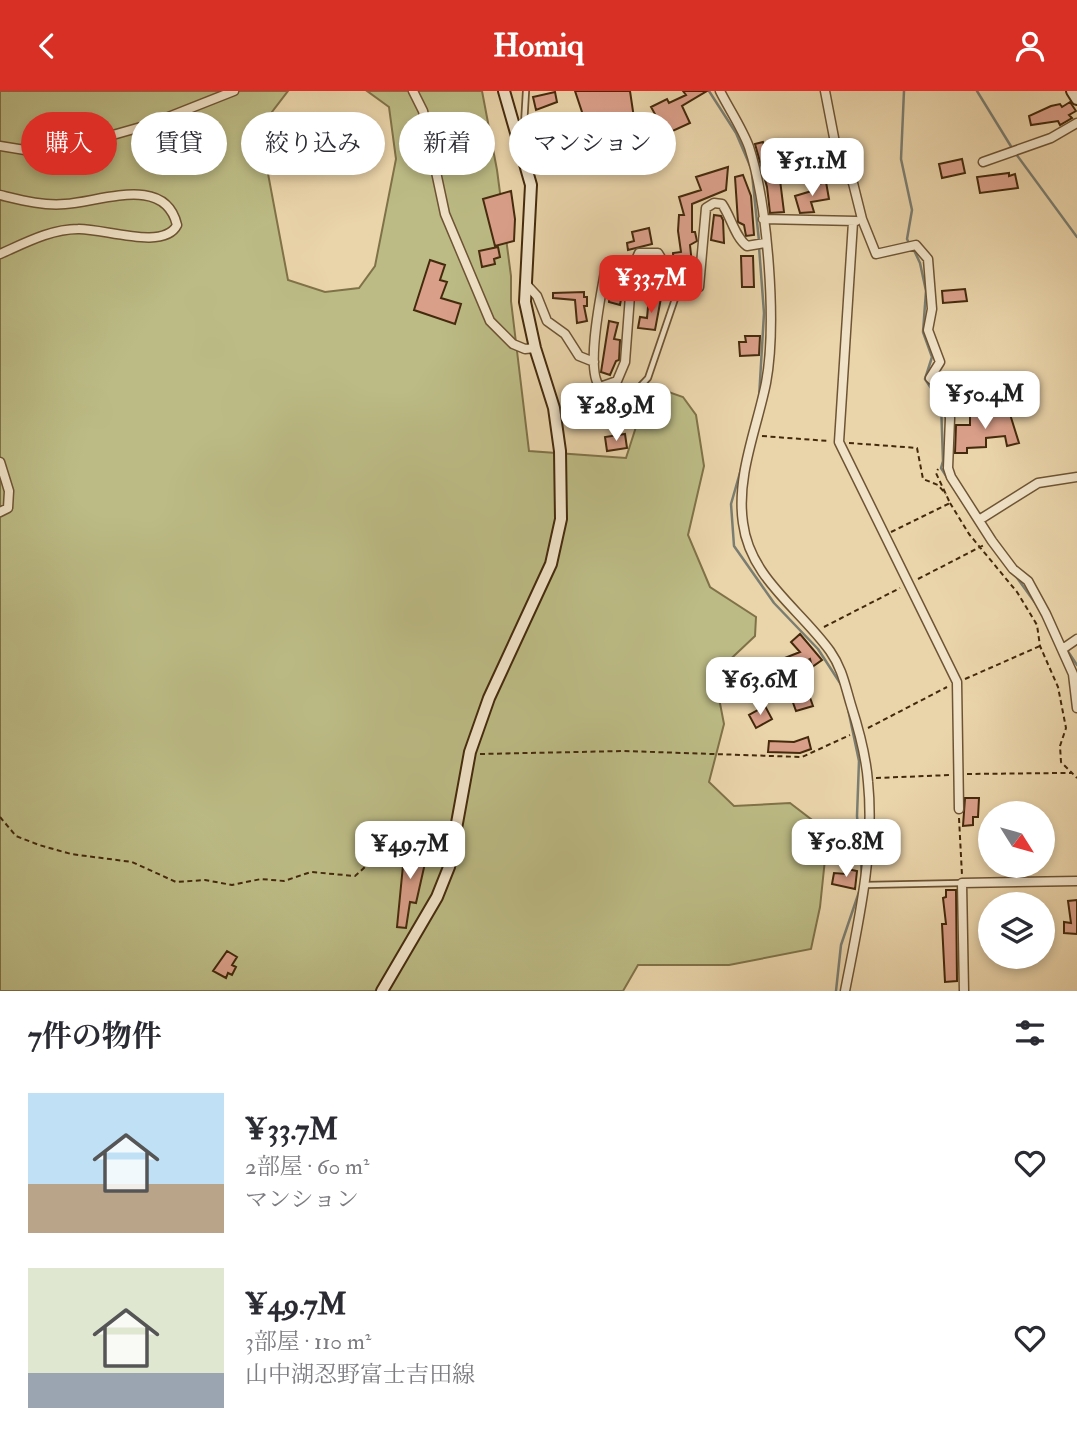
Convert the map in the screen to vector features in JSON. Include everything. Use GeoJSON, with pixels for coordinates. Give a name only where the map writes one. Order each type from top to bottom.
{"type":"FeatureCollection","features":[{"type":"Feature","properties":{"kind":"main road"},"geometry":{"type":"LineString","coordinates":[[504,91],[511,112]]}},
{"type":"Feature","properties":{"kind":"main road"},"geometry":{"type":"LineString","coordinates":[[1072,91],[1077,99]]}},
{"type":"Feature","properties":{"kind":"main road"},"geometry":{"type":"LineString","coordinates":[[382,991],[437,897],[449,867],[470,752],[489,698],[551,563],[561,519],[560,451],[554,408],[534,348],[525,302],[531,185],[528,175]]}},
{"type":"Feature","properties":{"kind":"street"},"geometry":{"type":"LineString","coordinates":[[0,146],[37,152],[67,148],[148,125],[234,91]]}},
{"type":"Feature","properties":{"kind":"street"},"geometry":{"type":"LineString","coordinates":[[413,91],[423,111],[444,214],[490,321],[513,344],[525,349],[534,348]]}},
{"type":"Feature","properties":{"kind":"street"},"geometry":{"type":"LineString","coordinates":[[720,91],[748,145],[765,243],[772,338],[742,506],[747,544],[768,583],[815,632],[842,672],[860,733],[868,778],[869,813],[864,885],[848,990]]}},
{"type":"Feature","properties":{"kind":"street"},"geometry":{"type":"LineString","coordinates":[[825,91],[837,153],[853,183],[858,221],[839,442],[957,682],[959,809]]}},
{"type":"Feature","properties":{"kind":"street"},"geometry":{"type":"LineString","coordinates":[[983,162],[1051,138],[1077,123]]}},
{"type":"Feature","properties":{"kind":"street"},"geometry":{"type":"LineString","coordinates":[[0,195],[37,203],[65,205],[141,194],[160,201],[173,213],[177,225],[167,235],[155,238],[79,229],[55,232],[0,254]]}},
{"type":"Feature","properties":{"kind":"street"},"geometry":{"type":"LineString","coordinates":[[632,269],[605,272],[594,362],[596,382],[600,387],[617,381],[625,362],[632,269],[639,253],[658,253],[670,273],[670,289],[677,293],[699,287],[706,208],[714,203],[722,204],[740,241],[747,246],[765,243]]}},
{"type":"Feature","properties":{"kind":"street"},"geometry":{"type":"LineString","coordinates":[[762,219],[858,221]]}},
{"type":"Feature","properties":{"kind":"street"},"geometry":{"type":"LineString","coordinates":[[858,221],[876,254],[916,246],[928,259],[932,309],[928,330],[940,362],[930,378],[945,392],[950,418],[948,464],[951,477],[1013,569],[1028,581],[1064,648],[1073,674],[1077,708]]}},
{"type":"Feature","properties":{"kind":"street"},"geometry":{"type":"LineString","coordinates":[[526,285],[537,296],[548,321],[565,334],[579,356],[594,362]]}},
{"type":"Feature","properties":{"kind":"street"},"geometry":{"type":"LineString","coordinates":[[0,462],[9,499],[8,508],[0,512]]}},
{"type":"Feature","properties":{"kind":"street"},"geometry":{"type":"LineString","coordinates":[[979,520],[1038,483],[1077,477]]}},
{"type":"Feature","properties":{"kind":"street"},"geometry":{"type":"LineString","coordinates":[[1064,648],[1077,639]]}},
{"type":"Feature","properties":{"kind":"street"},"geometry":{"type":"LineString","coordinates":[[964,991],[962,883],[1077,881]]}},
{"type":"Feature","properties":{"kind":"lane"},"geometry":{"type":"LineString","coordinates":[[525,112],[526,91]]}},
{"type":"Feature","properties":{"kind":"lane"},"geometry":{"type":"LineString","coordinates":[[617,381],[623,397],[630,397],[648,378],[677,293]]}},
{"type":"Feature","properties":{"kind":"lane"},"geometry":{"type":"LineString","coordinates":[[864,885],[962,883]]}},
{"type":"Feature","properties":{"kind":"path"},"geometry":{"type":"LineString","coordinates":[[753,435],[918,448],[923,479],[938,485],[946,494]]}},
{"type":"Feature","properties":{"kind":"path"},"geometry":{"type":"LineString","coordinates":[[948,464],[936,473],[950,503],[969,534],[1017,592],[1037,625],[1041,646],[1058,687],[1066,728],[1060,746],[1061,762],[1077,778]]}},
{"type":"Feature","properties":{"kind":"path"},"geometry":{"type":"LineString","coordinates":[[884,535],[950,503]]}},
{"type":"Feature","properties":{"kind":"path"},"geometry":{"type":"LineString","coordinates":[[470,752],[667,751],[761,758],[802,757],[843,736],[860,733]]}},
{"type":"Feature","properties":{"kind":"path"},"geometry":{"type":"LineString","coordinates":[[868,778],[1072,773]]}},
{"type":"Feature","properties":{"kind":"path"},"geometry":{"type":"LineString","coordinates":[[959,809],[962,883]]}},
{"type":"Feature","properties":{"kind":"path"},"geometry":{"type":"LineString","coordinates":[[0,817],[16,836],[39,845],[71,854],[132,862],[176,882],[205,880],[232,885],[261,879],[284,881],[311,872],[355,876],[383,851],[430,838],[456,835]]}},
{"type":"Feature","properties":{"kind":"shaded area"},"geometry":{"type":"Polygon","coordinates":[[[0,91],[288,91],[272,112],[241,112],[241,175],[268,175],[288,280],[325,292],[359,288],[375,266],[396,159],[389,107],[367,91],[482,91],[486,112],[399,112],[399,175],[495,175],[495,159],[511,276],[511,301],[529,451],[626,458],[645,399],[663,390],[683,397],[696,415],[704,466],[688,535],[710,587],[756,617],[755,636],[719,670],[718,693],[724,724],[709,782],[734,806],[790,803],[816,823],[827,840],[820,907],[811,949],[729,965],[638,965],[623,991],[0,991],[0,91]]]}},
{"type":"Feature","properties":{"kind":"building"},"geometry":{"type":"Polygon","coordinates":[[[575,91],[630,91],[633,112],[582,112],[575,91]]]}},
{"type":"Feature","properties":{"kind":"building"},"geometry":{"type":"Polygon","coordinates":[[[683,91],[707,91],[682,106],[690,123],[676,129],[676,112],[654,112],[651,107],[667,99],[669,103],[686,95],[683,91]]]}},
{"type":"Feature","properties":{"kind":"building"},"geometry":{"type":"Polygon","coordinates":[[[555,92],[557,102],[536,110],[533,97],[555,92]]]}},
{"type":"Feature","properties":{"kind":"building"},"geometry":{"type":"Polygon","coordinates":[[[1070,102],[1076,111],[1069,115],[1072,118],[1060,125],[1058,121],[1031,125],[1029,116],[1051,106],[1060,104],[1062,107],[1070,102]]]}},
{"type":"Feature","properties":{"kind":"building"},"geometry":{"type":"Polygon","coordinates":[[[763,142],[768,158],[777,156],[784,212],[770,213],[767,187],[755,144],[763,142]]]}},
{"type":"Feature","properties":{"kind":"building"},"geometry":{"type":"Polygon","coordinates":[[[962,159],[965,173],[942,178],[939,164],[962,159]]]}},
{"type":"Feature","properties":{"kind":"building"},"geometry":{"type":"Polygon","coordinates":[[[728,167],[726,190],[692,204],[692,232],[695,232],[697,241],[690,245],[692,264],[674,266],[673,253],[681,252],[679,215],[684,215],[679,197],[701,190],[696,177],[728,167]]]}},
{"type":"Feature","properties":{"kind":"building"},"geometry":{"type":"Polygon","coordinates":[[[1009,173],[1009,176],[1015,174],[1018,188],[980,193],[977,177],[1009,173]]]}},
{"type":"Feature","properties":{"kind":"building"},"geometry":{"type":"Polygon","coordinates":[[[743,175],[751,196],[754,235],[746,236],[744,225],[738,222],[735,177],[743,175]]]}},
{"type":"Feature","properties":{"kind":"building"},"geometry":{"type":"Polygon","coordinates":[[[826,182],[829,199],[811,202],[814,212],[800,213],[795,196],[815,190],[814,185],[826,182]]]}},
{"type":"Feature","properties":{"kind":"building"},"geometry":{"type":"Polygon","coordinates":[[[511,191],[515,219],[514,241],[495,246],[483,199],[511,191]]]}},
{"type":"Feature","properties":{"kind":"building"},"geometry":{"type":"Polygon","coordinates":[[[714,215],[721,216],[723,220],[724,243],[711,240],[714,215]]]}},
{"type":"Feature","properties":{"kind":"building"},"geometry":{"type":"Polygon","coordinates":[[[649,228],[652,244],[628,250],[627,243],[634,241],[632,232],[649,228]]]}},
{"type":"Feature","properties":{"kind":"building"},"geometry":{"type":"Polygon","coordinates":[[[498,247],[500,257],[494,259],[495,264],[482,267],[479,251],[498,247]]]}},
{"type":"Feature","properties":{"kind":"building"},"geometry":{"type":"Polygon","coordinates":[[[741,256],[753,256],[754,287],[742,287],[741,256]]]}},
{"type":"Feature","properties":{"kind":"building"},"geometry":{"type":"Polygon","coordinates":[[[430,260],[445,265],[440,280],[447,282],[441,298],[461,304],[455,324],[414,310],[430,260]]]}},
{"type":"Feature","properties":{"kind":"building"},"geometry":{"type":"Polygon","coordinates":[[[643,264],[655,264],[658,274],[655,291],[646,290],[643,264]]]}},
{"type":"Feature","properties":{"kind":"building"},"geometry":{"type":"Polygon","coordinates":[[[625,277],[620,305],[609,302],[611,278],[625,277]]]}},
{"type":"Feature","properties":{"kind":"building"},"geometry":{"type":"Polygon","coordinates":[[[965,289],[967,301],[943,303],[942,291],[965,289]]]}},
{"type":"Feature","properties":{"kind":"building"},"geometry":{"type":"Polygon","coordinates":[[[584,292],[584,297],[587,297],[587,306],[584,306],[587,321],[577,323],[575,300],[553,298],[553,293],[584,292]]]}},
{"type":"Feature","properties":{"kind":"building"},"geometry":{"type":"Polygon","coordinates":[[[649,296],[661,298],[655,330],[638,328],[640,317],[647,318],[649,296]]]}},
{"type":"Feature","properties":{"kind":"building"},"geometry":{"type":"Polygon","coordinates":[[[609,321],[618,323],[614,339],[620,340],[619,360],[610,375],[601,372],[609,321]]]}},
{"type":"Feature","properties":{"kind":"building"},"geometry":{"type":"Polygon","coordinates":[[[745,336],[760,336],[759,355],[740,356],[739,342],[746,342],[745,336]]]}},
{"type":"Feature","properties":{"kind":"building"},"geometry":{"type":"Polygon","coordinates":[[[1009,411],[1019,443],[1007,446],[1005,436],[986,438],[986,447],[967,448],[967,453],[955,453],[956,425],[970,425],[970,415],[1009,411]]]}},
{"type":"Feature","properties":{"kind":"building"},"geometry":{"type":"Polygon","coordinates":[[[625,434],[627,448],[607,451],[605,437],[625,434]]]}},
{"type":"Feature","properties":{"kind":"building"},"geometry":{"type":"Polygon","coordinates":[[[800,634],[822,660],[812,667],[810,659],[787,671],[782,659],[800,652],[791,642],[800,634]]]}},
{"type":"Feature","properties":{"kind":"building"},"geometry":{"type":"Polygon","coordinates":[[[808,692],[813,706],[796,711],[791,697],[808,692]]]}},
{"type":"Feature","properties":{"kind":"building"},"geometry":{"type":"Polygon","coordinates":[[[765,706],[772,719],[756,728],[749,715],[765,706]]]}},
{"type":"Feature","properties":{"kind":"building"},"geometry":{"type":"Polygon","coordinates":[[[808,737],[811,749],[800,753],[768,752],[769,741],[794,742],[808,737]]]}},
{"type":"Feature","properties":{"kind":"building"},"geometry":{"type":"Polygon","coordinates":[[[965,798],[979,798],[978,817],[973,817],[973,825],[963,826],[965,798]]]}},
{"type":"Feature","properties":{"kind":"building"},"geometry":{"type":"Polygon","coordinates":[[[405,845],[425,848],[422,863],[425,863],[416,903],[410,902],[406,928],[397,927],[405,845]]]}},
{"type":"Feature","properties":{"kind":"building"},"geometry":{"type":"Polygon","coordinates":[[[847,869],[857,871],[855,889],[832,884],[834,873],[846,874],[847,869]]]}},
{"type":"Feature","properties":{"kind":"building"},"geometry":{"type":"Polygon","coordinates":[[[946,890],[956,890],[957,981],[945,982],[942,924],[946,924],[943,898],[946,897],[946,890]]]}},
{"type":"Feature","properties":{"kind":"building"},"geometry":{"type":"Polygon","coordinates":[[[1077,900],[1077,934],[1064,933],[1064,922],[1071,923],[1068,901],[1077,900]]]}},
{"type":"Feature","properties":{"kind":"building"},"geometry":{"type":"Polygon","coordinates":[[[227,951],[237,957],[232,965],[236,967],[232,975],[228,973],[226,978],[213,971],[227,951]]]}},
{"type":"Feature","properties":{"kind":"waterway"},"geometry":{"type":"LineString","coordinates":[[709,91],[736,133],[751,168]]}},
{"type":"Feature","properties":{"kind":"waterway"},"geometry":{"type":"LineString","coordinates":[[904,91],[901,159],[912,210],[907,239],[909,243]]}},
{"type":"Feature","properties":{"kind":"waterway"},"geometry":{"type":"LineString","coordinates":[[977,91],[1012,148]]}},
{"type":"Feature","properties":{"kind":"waterway"},"geometry":{"type":"LineString","coordinates":[[1016,154],[1077,237]]}},
{"type":"Feature","properties":{"kind":"waterway"},"geometry":{"type":"LineString","coordinates":[[752,174],[759,241]]}},
{"type":"Feature","properties":{"kind":"waterway"},"geometry":{"type":"LineString","coordinates":[[759,247],[764,313],[759,398]]}},
{"type":"Feature","properties":{"kind":"waterway"},"geometry":{"type":"LineString","coordinates":[[913,248],[920,263],[926,291],[923,332],[932,357],[925,379],[941,403],[941,468],[987,540]]}},
{"type":"Feature","properties":{"kind":"waterway"},"geometry":{"type":"LineString","coordinates":[[743,462],[731,504],[734,546],[774,603],[818,649],[842,686]]}},
{"type":"Feature","properties":{"kind":"waterway"},"geometry":{"type":"LineString","coordinates":[[1015,575],[1036,604]]}},
{"type":"Feature","properties":{"kind":"waterway"},"geometry":{"type":"LineString","coordinates":[[1067,650],[1077,665]]}},
{"type":"Feature","properties":{"kind":"waterway"},"geometry":{"type":"LineString","coordinates":[[848,709],[859,761],[857,816],[862,876]]}},
{"type":"Feature","properties":{"kind":"waterway"},"geometry":{"type":"LineString","coordinates":[[836,991],[841,945],[860,889]]}}]}
